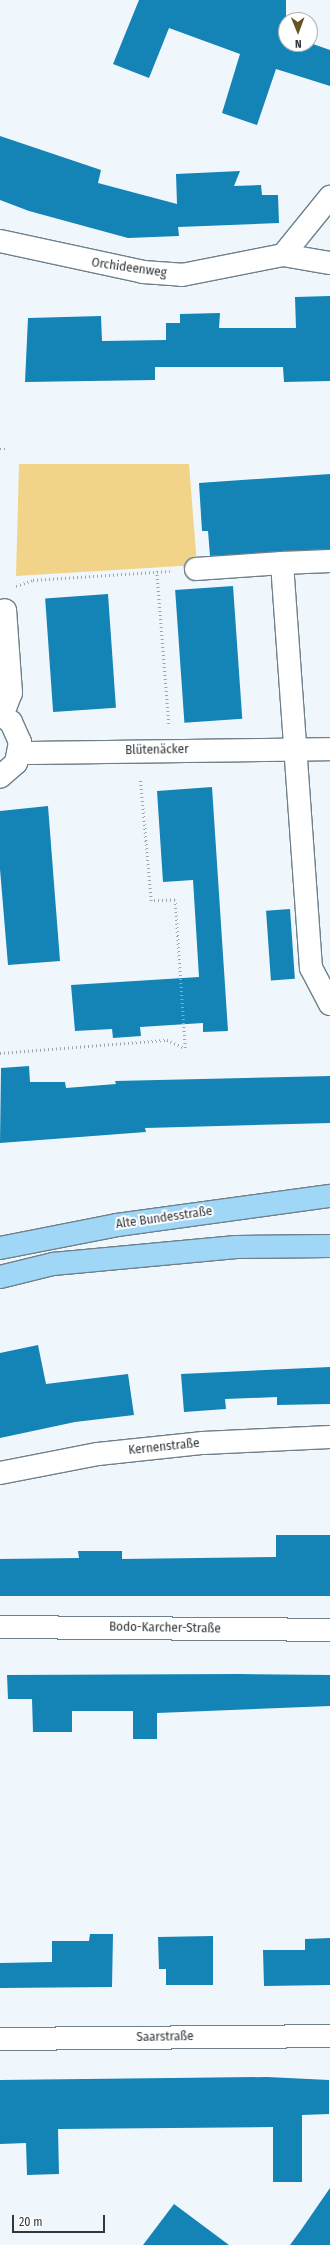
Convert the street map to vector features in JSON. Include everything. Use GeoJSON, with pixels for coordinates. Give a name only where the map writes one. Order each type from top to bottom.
{"type":"FeatureCollection","features":[{"type":"Feature","properties":{"kind":"main road","name":"Alte Bundesstraße"},"geometry":{"type":"LineString","coordinates":[[0,1248],[117,1225],[330,1196]]}},
{"type":"Feature","properties":{"kind":"main road"},"geometry":{"type":"LineString","coordinates":[[0,1277],[53,1264],[236,1247],[330,1246]]}},
{"type":"Feature","properties":{"kind":"street"},"geometry":{"type":"LineString","coordinates":[[283,255],[330,197]]}},
{"type":"Feature","properties":{"kind":"street","name":"Orchideenweg"},"geometry":{"type":"LineString","coordinates":[[0,241],[143,272],[182,275],[283,255],[330,263]]}},
{"type":"Feature","properties":{"kind":"street"},"geometry":{"type":"LineString","coordinates":[[196,569],[330,561]]}},
{"type":"Feature","properties":{"kind":"street"},"geometry":{"type":"LineString","coordinates":[[282,563],[294,749],[311,968],[330,1004]]}},
{"type":"Feature","properties":{"kind":"street"},"geometry":{"type":"LineString","coordinates":[[0,776],[16,763],[20,753],[18,731],[1,715],[11,693],[5,610]]}},
{"type":"Feature","properties":{"kind":"street","name":"Blütenäcker"},"geometry":{"type":"LineString","coordinates":[[20,753],[138,750],[330,749]]}},
{"type":"Feature","properties":{"kind":"street","name":"Kernenstraße"},"geometry":{"type":"LineString","coordinates":[[0,1473],[98,1454],[203,1443],[330,1437]]}},
{"type":"Feature","properties":{"kind":"street","name":"Bodo-Karcher-Straße"},"geometry":{"type":"LineString","coordinates":[[0,1627],[330,1630]]}},
{"type":"Feature","properties":{"kind":"street","name":"Saarstraße"},"geometry":{"type":"LineString","coordinates":[[0,2039],[330,2036]]}},
{"type":"Feature","properties":{"kind":"path"},"geometry":{"type":"LineString","coordinates":[[0,449],[6,449]]}},
{"type":"Feature","properties":{"kind":"path"},"geometry":{"type":"LineString","coordinates":[[5,610],[11,592],[24,581],[196,569]]}},
{"type":"Feature","properties":{"kind":"path"},"geometry":{"type":"LineString","coordinates":[[157,571],[171,750]]}},
{"type":"Feature","properties":{"kind":"path"},"geometry":{"type":"LineString","coordinates":[[0,1053],[167,1040],[185,1048],[175,900],[151,902],[138,750]]}},
{"type":"Feature","properties":{"kind":"shaded area"},"geometry":{"type":"Polygon","coordinates":[[[19,464],[189,464],[197,565],[16,576],[19,464]]]}},
{"type":"Feature","properties":{"kind":"building"},"geometry":{"type":"Polygon","coordinates":[[[139,0],[286,0],[286,12],[278,12],[278,52],[318,52],[318,46],[330,50],[330,86],[276,69],[257,125],[222,113],[240,54],[169,28],[149,78],[113,64],[139,0]]]}},
{"type":"Feature","properties":{"kind":"building"},"geometry":{"type":"Polygon","coordinates":[[[0,136],[101,170],[98,183],[177,204],[176,174],[240,171],[234,186],[261,185],[262,195],[278,195],[279,223],[178,227],[179,236],[128,238],[29,211],[0,200],[0,136]]]}},
{"type":"Feature","properties":{"kind":"building"},"geometry":{"type":"Polygon","coordinates":[[[330,296],[330,381],[284,382],[283,367],[155,367],[155,380],[25,382],[28,318],[101,316],[102,341],[166,340],[166,323],[180,323],[180,314],[220,313],[219,328],[296,328],[295,297],[330,296]]]}},
{"type":"Feature","properties":{"kind":"building"},"geometry":{"type":"Polygon","coordinates":[[[330,474],[330,549],[210,556],[208,531],[202,531],[199,483],[330,474]]]}},
{"type":"Feature","properties":{"kind":"building"},"geometry":{"type":"Polygon","coordinates":[[[233,586],[242,719],[184,723],[175,590],[233,586]]]}},
{"type":"Feature","properties":{"kind":"building"},"geometry":{"type":"Polygon","coordinates":[[[108,594],[116,708],[53,712],[45,598],[108,594]]]}},
{"type":"Feature","properties":{"kind":"building"},"geometry":{"type":"Polygon","coordinates":[[[212,787],[228,1031],[203,1032],[203,1023],[140,1027],[141,1036],[113,1038],[112,1029],[75,1031],[71,985],[199,977],[193,880],[163,882],[157,791],[212,787]]]}},
{"type":"Feature","properties":{"kind":"building"},"geometry":{"type":"Polygon","coordinates":[[[48,806],[60,961],[8,965],[0,869],[0,811],[48,806]]]}},
{"type":"Feature","properties":{"kind":"building"},"geometry":{"type":"Polygon","coordinates":[[[290,909],[295,979],[271,981],[266,911],[290,909]]]}},
{"type":"Feature","properties":{"kind":"building"},"geometry":{"type":"Polygon","coordinates":[[[29,1066],[30,1082],[65,1082],[66,1088],[116,1084],[115,1081],[330,1076],[330,1123],[145,1128],[146,1132],[0,1143],[1,1068],[29,1066]]]}},
{"type":"Feature","properties":{"kind":"building"},"geometry":{"type":"Polygon","coordinates":[[[38,1345],[46,1384],[128,1374],[134,1415],[75,1422],[0,1438],[0,1353],[38,1345]]]}},
{"type":"Feature","properties":{"kind":"building"},"geometry":{"type":"Polygon","coordinates":[[[330,1367],[330,1404],[277,1405],[277,1397],[225,1399],[226,1409],[184,1412],[181,1374],[330,1367]]]}},
{"type":"Feature","properties":{"kind":"building"},"geometry":{"type":"Polygon","coordinates":[[[276,1535],[330,1535],[330,1596],[0,1596],[0,1559],[79,1558],[78,1551],[122,1551],[122,1559],[276,1557],[276,1535]]]}},
{"type":"Feature","properties":{"kind":"building"},"geometry":{"type":"Polygon","coordinates":[[[7,1675],[330,1675],[330,1706],[157,1713],[157,1739],[133,1739],[133,1711],[72,1711],[72,1732],[33,1732],[32,1699],[8,1699],[7,1675]]]}},
{"type":"Feature","properties":{"kind":"building"},"geometry":{"type":"Polygon","coordinates":[[[90,1934],[113,1934],[112,1987],[0,1988],[0,1963],[52,1962],[52,1941],[89,1941],[90,1934]]]}},
{"type":"Feature","properties":{"kind":"building"},"geometry":{"type":"Polygon","coordinates":[[[213,1936],[213,1985],[166,1985],[166,1969],[159,1969],[158,1937],[213,1936]]]}},
{"type":"Feature","properties":{"kind":"building"},"geometry":{"type":"Polygon","coordinates":[[[330,1938],[330,1985],[264,1986],[263,1950],[305,1950],[305,1939],[330,1938]]]}},
{"type":"Feature","properties":{"kind":"building"},"geometry":{"type":"Polygon","coordinates":[[[267,2077],[329,2080],[329,2114],[302,2115],[302,2182],[273,2182],[273,2127],[58,2129],[59,2174],[27,2175],[26,2143],[0,2144],[0,2080],[267,2077]]]}},
{"type":"Feature","properties":{"kind":"building"},"geometry":{"type":"Polygon","coordinates":[[[330,2188],[330,2245],[290,2245],[301,2230],[330,2188]]]}},
{"type":"Feature","properties":{"kind":"building"},"geometry":{"type":"Polygon","coordinates":[[[174,2204],[229,2245],[143,2245],[174,2204]]]}}]}
